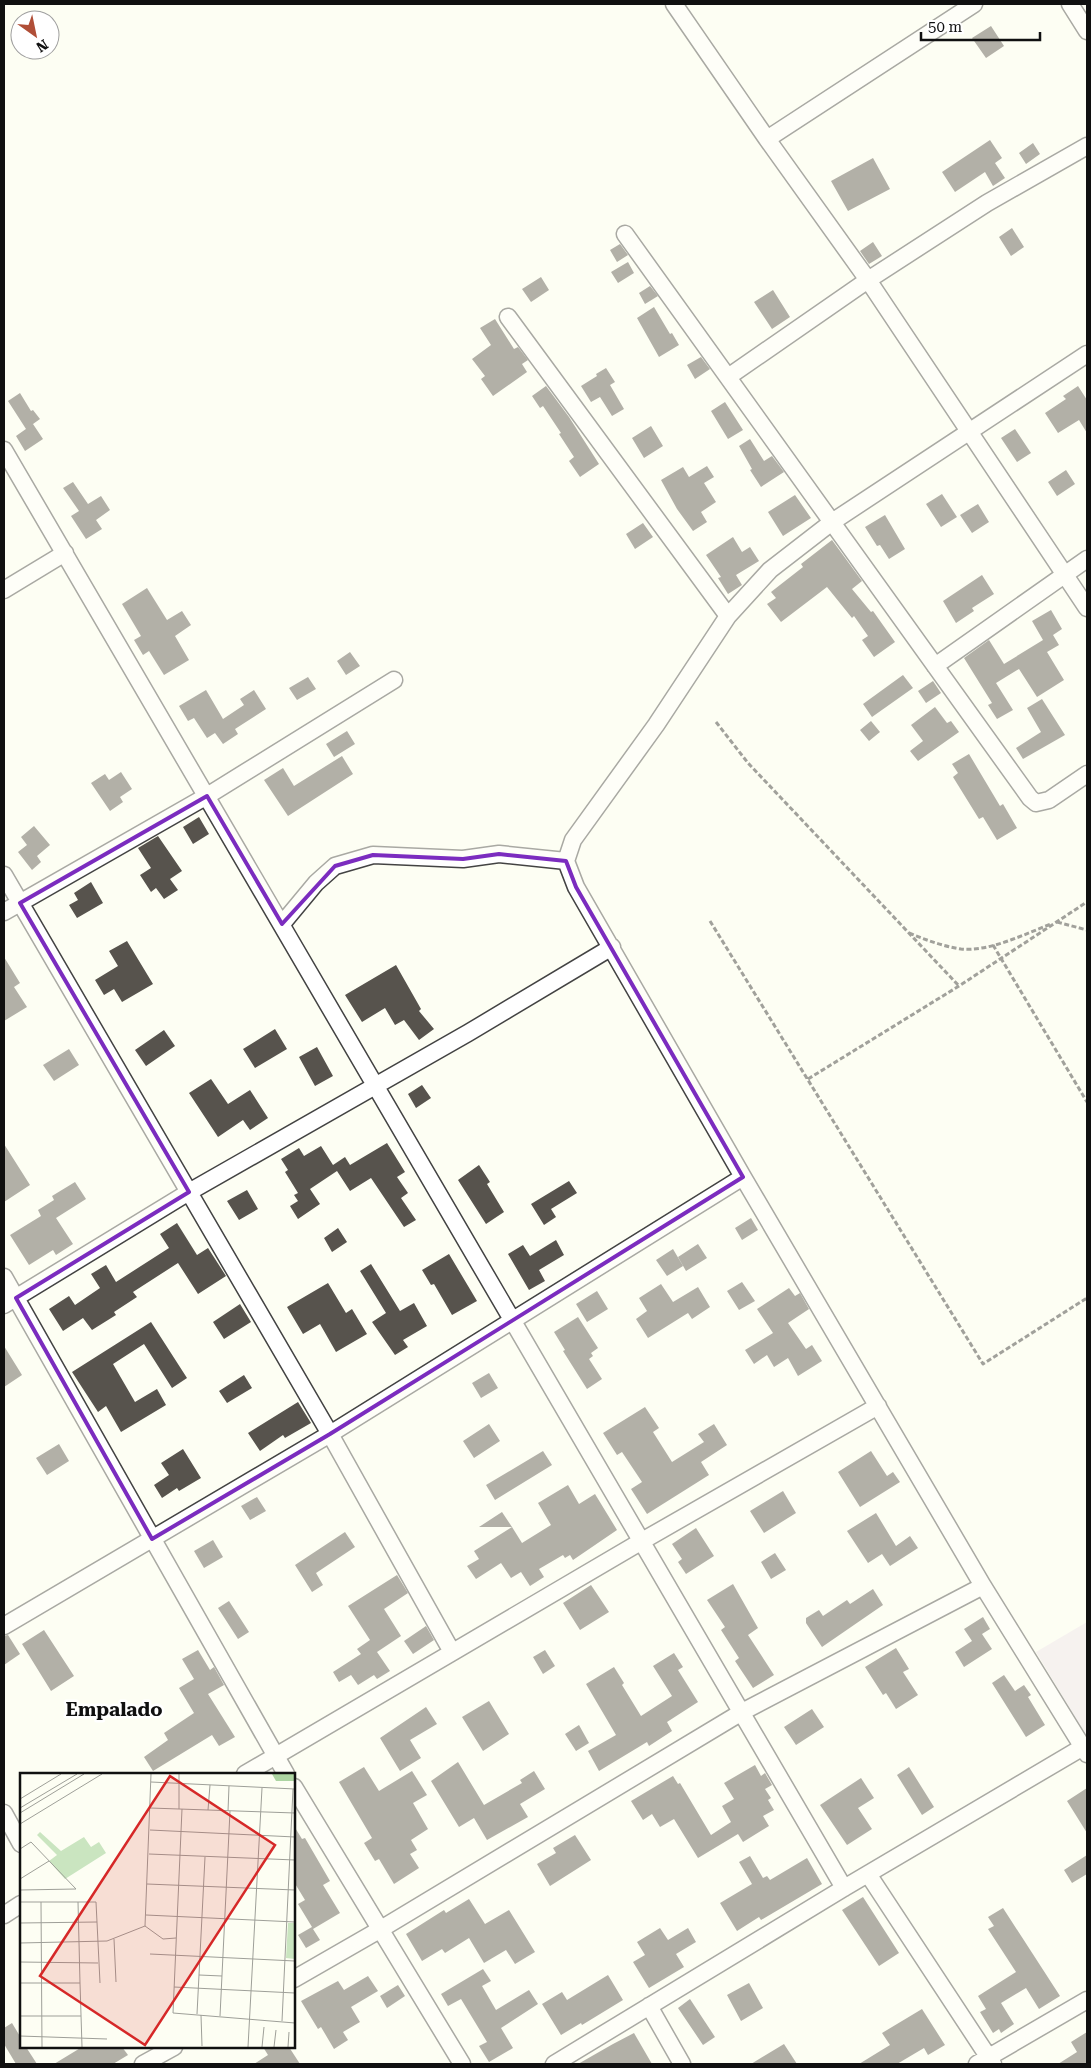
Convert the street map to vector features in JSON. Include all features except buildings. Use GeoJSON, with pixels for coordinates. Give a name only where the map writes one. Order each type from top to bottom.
{"type":"FeatureCollection","features":[{"type":"Feature","properties":{"kind":"street"},"geometry":{"type":"LineString","coordinates":[[674,4],[767,139],[868,280],[1087,608]]}},
{"type":"Feature","properties":{"kind":"street"},"geometry":{"type":"LineString","coordinates":[[767,139],[974,4]]}},
{"type":"Feature","properties":{"kind":"street"},"geometry":{"type":"LineString","coordinates":[[1070,4],[1087,31]]}},
{"type":"Feature","properties":{"kind":"street"},"geometry":{"type":"LineString","coordinates":[[728,378],[868,280],[987,203],[1087,146]]}},
{"type":"Feature","properties":{"kind":"street"},"geometry":{"type":"LineString","coordinates":[[625,234],[1030,798],[1036,803],[1049,800],[1087,774]]}},
{"type":"Feature","properties":{"kind":"street"},"geometry":{"type":"LineString","coordinates":[[508,317],[728,616]]}},
{"type":"Feature","properties":{"kind":"street"},"geometry":{"type":"LineString","coordinates":[[554,2064],[844,1888],[1085,1750],[983,1586],[743,1177],[612,946],[576,887],[566,861],[573,840],[656,725],[728,616],[770,570],[832,522],[1087,354]]}},
{"type":"Feature","properties":{"kind":"street"},"geometry":{"type":"LineString","coordinates":[[4,450],[844,1888]]}},
{"type":"Feature","properties":{"kind":"street"},"geometry":{"type":"LineString","coordinates":[[4,590],[65,553]]}},
{"type":"Feature","properties":{"kind":"street"},"geometry":{"type":"LineString","coordinates":[[935,666],[1087,559]]}},
{"type":"Feature","properties":{"kind":"street"},"geometry":{"type":"LineString","coordinates":[[4,912],[207,796],[394,680]]}},
{"type":"Feature","properties":{"kind":"street"},"geometry":{"type":"LineString","coordinates":[[282,924],[316,883],[336,866],[373,855],[463,859],[499,854],[566,861]]}},
{"type":"Feature","properties":{"kind":"street"},"geometry":{"type":"LineString","coordinates":[[4,875],[330,1434],[452,1652]]}},
{"type":"Feature","properties":{"kind":"street"},"geometry":{"type":"LineString","coordinates":[[10,1302],[189,1192],[375,1084],[468,1033],[612,946]]}},
{"type":"Feature","properties":{"kind":"street"},"geometry":{"type":"LineString","coordinates":[[4,1626],[330,1434],[743,1177]]}},
{"type":"Feature","properties":{"kind":"street"},"geometry":{"type":"LineString","coordinates":[[4,1277],[10,1302],[152,1539],[285,1773]]}},
{"type":"Feature","properties":{"kind":"street"},"geometry":{"type":"LineString","coordinates":[[247,1773],[642,1541],[878,1406]]}},
{"type":"Feature","properties":{"kind":"street"},"geometry":{"type":"LineString","coordinates":[[295,1978],[381,1929],[742,1712],[983,1586]]}},
{"type":"Feature","properties":{"kind":"street"},"geometry":{"type":"LineString","coordinates":[[295,1789],[462,2064]]}},
{"type":"Feature","properties":{"kind":"street"},"geometry":{"type":"LineString","coordinates":[[4,1813],[20,1842]]}},
{"type":"Feature","properties":{"kind":"street"},"geometry":{"type":"LineString","coordinates":[[868,1874],[986,2062],[1087,2000]]}},
{"type":"Feature","properties":{"kind":"street"},"geometry":{"type":"LineString","coordinates":[[4,1915],[20,1905]]}},
{"type":"Feature","properties":{"kind":"street"},"geometry":{"type":"LineString","coordinates":[[649,2006],[682,2064]]}},
{"type":"Feature","properties":{"kind":"street"},"geometry":{"type":"LineString","coordinates":[[149,2059],[172,2048]]}},
{"type":"Feature","properties":{"kind":"path"},"geometry":{"type":"LineString","coordinates":[[716,722],[748,763],[959,986]]}},
{"type":"Feature","properties":{"kind":"path"},"geometry":{"type":"LineString","coordinates":[[808,1080],[959,986],[1087,902]]}},
{"type":"Feature","properties":{"kind":"path"},"geometry":{"type":"LineString","coordinates":[[710,921],[983,1364],[1087,1298]]}},
{"type":"Feature","properties":{"kind":"path"},"geometry":{"type":"LineString","coordinates":[[906,932],[940,945],[962,949],[993,945],[1057,922],[1087,930]]}},
{"type":"Feature","properties":{"kind":"path"},"geometry":{"type":"LineString","coordinates":[[993,945],[1087,1102]]}},
{"type":"Feature","properties":{"kind":"highlighted area"},"geometry":{"type":"Polygon","coordinates":[[[207,796],[282,924],[335,866],[373,855],[463,859],[499,854],[566,861],[576,887],[743,1177],[330,1434],[152,1539],[16,1298],[189,1192],[20,903],[207,796]]]}},
{"type":"Feature","properties":{"kind":"shaded area"},"geometry":{"type":"Polygon","coordinates":[[[1087,1622],[1087,1737],[1036,1652],[1087,1622]]]}},
{"type":"Feature","properties":{"kind":"district","name":"Empalado"},"geometry":{"type":"Point","coordinates":[114,1709]}}]}
